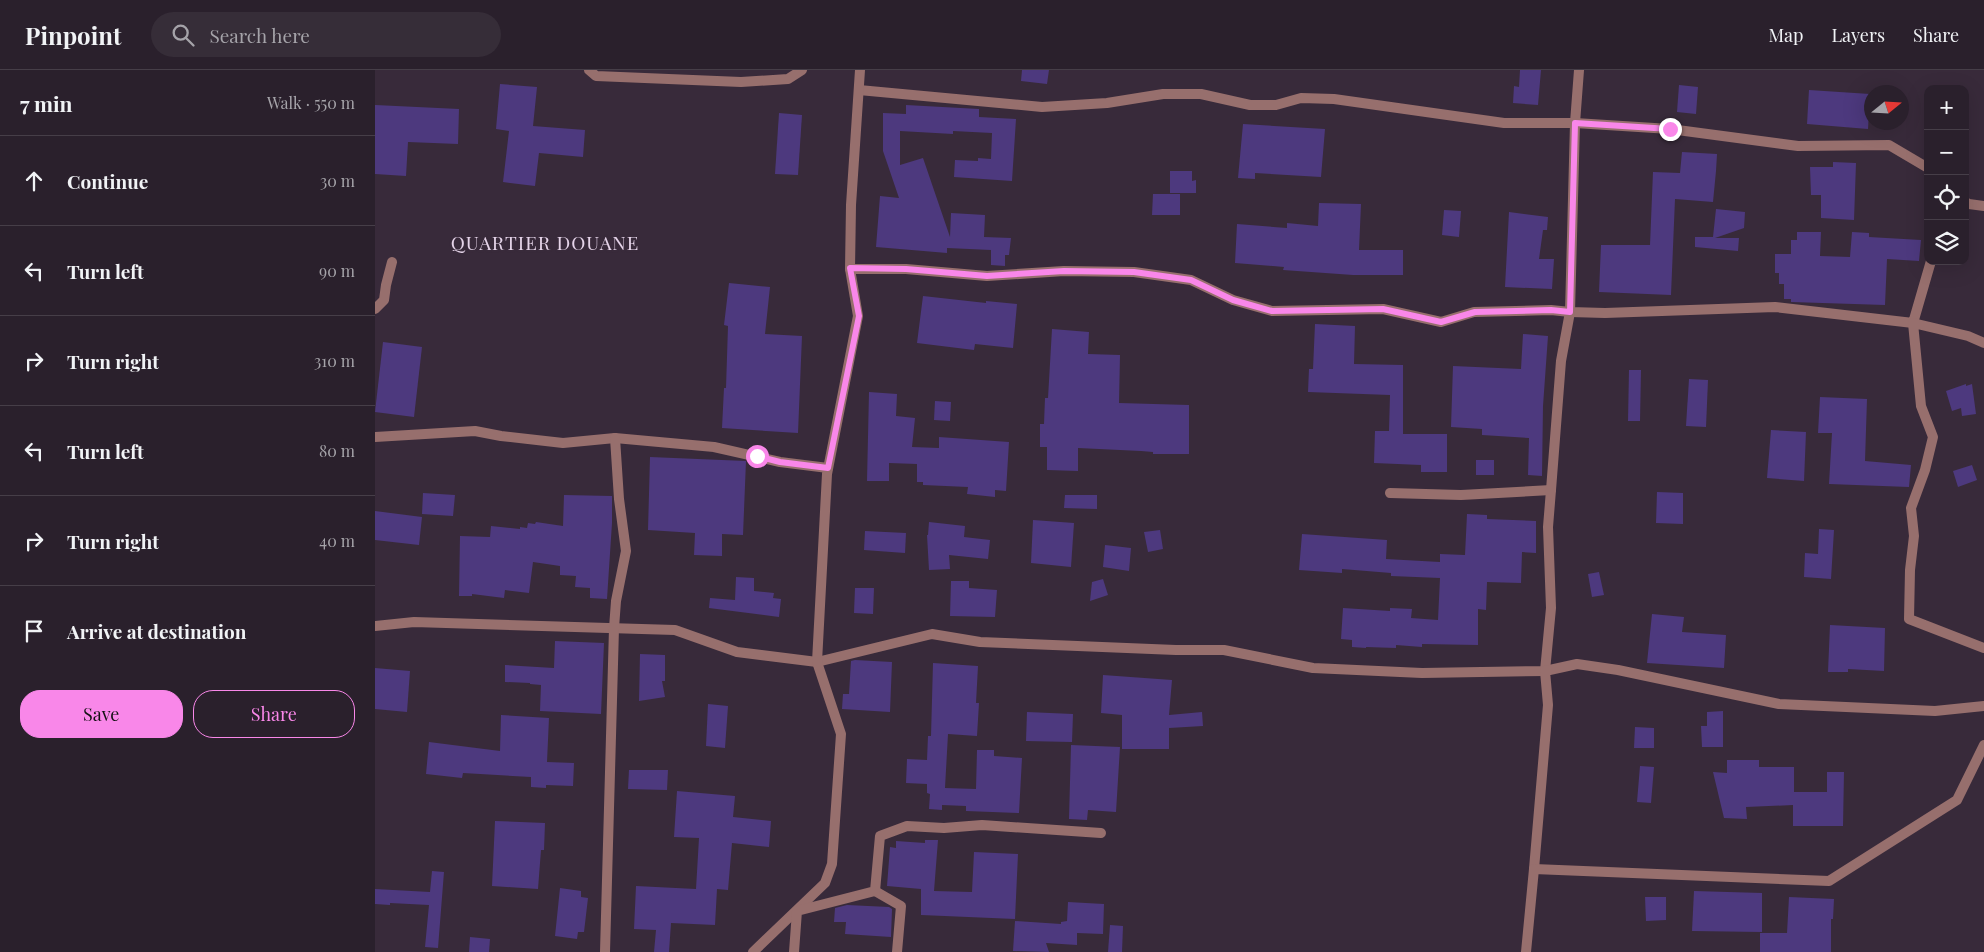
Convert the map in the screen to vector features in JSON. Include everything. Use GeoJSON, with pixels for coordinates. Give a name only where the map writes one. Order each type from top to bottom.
{"type":"FeatureCollection","features":[{"type":"Feature","properties":{"kind":"street"},"geometry":{"type":"LineString","coordinates":[[589,70],[596,76],[741,82],[788,80],[802,70]]}},
{"type":"Feature","properties":{"kind":"street"},"geometry":{"type":"LineString","coordinates":[[753,952],[825,883],[832,864],[841,734],[817,662],[828,468],[859,316],[850,268],[851,205],[860,70]]}},
{"type":"Feature","properties":{"kind":"street"},"geometry":{"type":"LineString","coordinates":[[1526,952],[1548,705],[1545,671],[1551,608],[1548,527],[1561,361],[1570,312],[1575,123],[1579,70]]}},
{"type":"Feature","properties":{"kind":"street"},"geometry":{"type":"LineString","coordinates":[[859,90],[1042,107],[1107,103],[1163,94],[1201,94],[1249,105],[1276,105],[1301,98],[1334,99],[1504,123],[1575,123],[1670,129],[1798,146],[1889,145],[1924,166]]}},
{"type":"Feature","properties":{"kind":"street"},"geometry":{"type":"LineString","coordinates":[[1969,204],[1984,206]]}},
{"type":"Feature","properties":{"kind":"street"},"geometry":{"type":"LineString","coordinates":[[375,309],[384,300],[392,262]]}},
{"type":"Feature","properties":{"kind":"street"},"geometry":{"type":"LineString","coordinates":[[1930,265],[1913,323],[1921,406],[1933,438],[1925,470],[1911,508],[1914,536],[1910,570],[1909,619],[1984,648]]}},
{"type":"Feature","properties":{"kind":"street"},"geometry":{"type":"LineString","coordinates":[[850,268],[906,269],[987,276],[1064,271],[1134,272],[1191,280],[1233,300],[1272,311],[1383,309],[1441,322],[1475,312],[1551,310],[1605,313],[1775,307],[1913,323],[1968,336],[1984,343]]}},
{"type":"Feature","properties":{"kind":"street"},"geometry":{"type":"LineString","coordinates":[[375,437],[475,431],[563,443],[615,438],[715,447],[780,462],[828,468]]}},
{"type":"Feature","properties":{"kind":"street"},"geometry":{"type":"LineString","coordinates":[[605,952],[614,628],[616,600],[626,551],[619,498],[615,438]]}},
{"type":"Feature","properties":{"kind":"street"},"geometry":{"type":"LineString","coordinates":[[1391,493],[1461,495],[1551,490]]}},
{"type":"Feature","properties":{"kind":"street"},"geometry":{"type":"LineString","coordinates":[[375,626],[414,622],[675,630],[737,652],[817,662],[932,634],[980,642],[1175,650],[1224,650],[1313,668],[1422,673],[1545,671],[1577,664],[1618,670],[1779,704],[1935,711],[1984,706]]}},
{"type":"Feature","properties":{"kind":"street"},"geometry":{"type":"LineString","coordinates":[[1534,869],[1829,881],[1957,800],[1984,745]]}},
{"type":"Feature","properties":{"kind":"street"},"geometry":{"type":"LineString","coordinates":[[875,890],[880,836],[907,826],[944,828],[982,825],[1101,833]]}},
{"type":"Feature","properties":{"kind":"street"},"geometry":{"type":"LineString","coordinates":[[797,911],[875,890],[901,906],[897,952]]}},
{"type":"Feature","properties":{"kind":"street"},"geometry":{"type":"LineString","coordinates":[[794,952],[797,911]]}},
{"type":"Feature","properties":{"kind":"building"},"geometry":{"type":"Polygon","coordinates":[[[1022,70],[1049,70],[1047,84],[1021,81],[1022,70]]]}},
{"type":"Feature","properties":{"kind":"building"},"geometry":{"type":"Polygon","coordinates":[[[1520,70],[1541,70],[1538,105],[1513,103],[1514,86],[1519,87],[1520,70]]]}},
{"type":"Feature","properties":{"kind":"building"},"geometry":{"type":"Polygon","coordinates":[[[500,84],[537,87],[533,126],[585,130],[583,157],[539,153],[535,186],[503,182],[509,131],[496,129],[500,84]]]}},
{"type":"Feature","properties":{"kind":"building"},"geometry":{"type":"Polygon","coordinates":[[[1679,85],[1698,87],[1696,114],[1677,112],[1679,85]]]}},
{"type":"Feature","properties":{"kind":"building"},"geometry":{"type":"Polygon","coordinates":[[[1809,90],[1864,94],[1864,129],[1807,124],[1809,90]]]}},
{"type":"Feature","properties":{"kind":"building"},"geometry":{"type":"Polygon","coordinates":[[[375,105],[459,109],[458,144],[408,142],[406,176],[375,174],[375,105]]]}},
{"type":"Feature","properties":{"kind":"building"},"geometry":{"type":"Polygon","coordinates":[[[906,105],[979,109],[979,117],[1016,119],[1012,181],[954,177],[955,160],[978,161],[978,158],[991,159],[992,133],[953,131],[953,134],[900,131],[900,165],[923,158],[950,237],[951,213],[985,215],[984,237],[1011,238],[1009,255],[1005,255],[1005,266],[991,265],[991,250],[947,248],[947,253],[876,247],[880,196],[899,198],[883,151],[883,113],[906,114],[906,105]]]}},
{"type":"Feature","properties":{"kind":"building"},"geometry":{"type":"Polygon","coordinates":[[[779,113],[802,115],[798,175],[775,174],[779,113]]]}},
{"type":"Feature","properties":{"kind":"building"},"geometry":{"type":"Polygon","coordinates":[[[1243,124],[1325,129],[1321,177],[1255,173],[1255,179],[1238,178],[1243,124]]]}},
{"type":"Feature","properties":{"kind":"building"},"geometry":{"type":"Polygon","coordinates":[[[1682,152],[1717,154],[1716,171],[1713,202],[1675,199],[1671,295],[1599,292],[1601,245],[1650,245],[1653,172],[1680,173],[1682,152]]]}},
{"type":"Feature","properties":{"kind":"building"},"geometry":{"type":"Polygon","coordinates":[[[1833,162],[1856,163],[1854,220],[1821,218],[1821,195],[1811,195],[1810,167],[1833,167],[1833,162]]]}},
{"type":"Feature","properties":{"kind":"building"},"geometry":{"type":"Polygon","coordinates":[[[1170,171],[1192,171],[1192,181],[1196,180],[1196,193],[1170,193],[1170,171]]]}},
{"type":"Feature","properties":{"kind":"building"},"geometry":{"type":"Polygon","coordinates":[[[1153,194],[1180,194],[1180,215],[1152,215],[1153,194]]]}},
{"type":"Feature","properties":{"kind":"building"},"geometry":{"type":"Polygon","coordinates":[[[1319,203],[1361,204],[1359,250],[1403,250],[1403,275],[1353,275],[1283,270],[1284,267],[1235,263],[1237,224],[1287,228],[1287,223],[1318,226],[1319,203]]]}},
{"type":"Feature","properties":{"kind":"building"},"geometry":{"type":"Polygon","coordinates":[[[1716,209],[1745,212],[1744,228],[1715,238],[1739,238],[1738,251],[1695,247],[1695,237],[1713,237],[1716,209]]]}},
{"type":"Feature","properties":{"kind":"building"},"geometry":{"type":"Polygon","coordinates":[[[1444,210],[1461,211],[1459,237],[1442,235],[1444,210]]]}},
{"type":"Feature","properties":{"kind":"building"},"geometry":{"type":"Polygon","coordinates":[[[1509,212],[1548,217],[1547,230],[1543,230],[1539,259],[1554,259],[1552,289],[1505,287],[1509,212]]]}},
{"type":"Feature","properties":{"kind":"building"},"geometry":{"type":"Polygon","coordinates":[[[1797,232],[1821,232],[1820,256],[1850,257],[1852,232],[1869,233],[1869,237],[1921,240],[1919,261],[1887,259],[1885,305],[1791,302],[1791,299],[1784,299],[1784,284],[1779,284],[1779,273],[1775,273],[1775,254],[1791,254],[1791,240],[1797,240],[1797,232]]]}},
{"type":"Feature","properties":{"kind":"building"},"geometry":{"type":"Polygon","coordinates":[[[729,283],[770,287],[765,334],[802,336],[798,433],[722,428],[724,388],[726,388],[728,326],[724,325],[729,283]]]}},
{"type":"Feature","properties":{"kind":"building"},"geometry":{"type":"Polygon","coordinates":[[[923,296],[986,303],[986,301],[1017,304],[1013,348],[975,344],[974,350],[917,343],[923,296]]]}},
{"type":"Feature","properties":{"kind":"building"},"geometry":{"type":"Polygon","coordinates":[[[1315,324],[1355,326],[1354,364],[1403,365],[1403,434],[1447,434],[1447,472],[1421,472],[1421,465],[1374,463],[1375,431],[1389,431],[1390,395],[1308,392],[1309,369],[1313,369],[1315,324]]]}},
{"type":"Feature","properties":{"kind":"building"},"geometry":{"type":"Polygon","coordinates":[[[1052,329],[1089,332],[1088,354],[1120,355],[1119,403],[1189,405],[1189,454],[1153,454],[1153,452],[1141,451],[1078,448],[1078,471],[1047,470],[1047,447],[1040,447],[1040,424],[1044,424],[1045,398],[1048,398],[1052,329]]]}},
{"type":"Feature","properties":{"kind":"building"},"geometry":{"type":"Polygon","coordinates":[[[1523,334],[1548,336],[1543,406],[1542,476],[1528,475],[1529,438],[1482,435],[1482,429],[1451,427],[1453,366],[1521,369],[1523,334]]]}},
{"type":"Feature","properties":{"kind":"building"},"geometry":{"type":"Polygon","coordinates":[[[383,342],[422,347],[414,417],[375,412],[383,342]]]}},
{"type":"Feature","properties":{"kind":"building"},"geometry":{"type":"Polygon","coordinates":[[[1629,370],[1641,370],[1640,421],[1628,421],[1629,370]]]}},
{"type":"Feature","properties":{"kind":"building"},"geometry":{"type":"Polygon","coordinates":[[[1689,379],[1708,380],[1706,427],[1686,426],[1689,379]]]}},
{"type":"Feature","properties":{"kind":"building"},"geometry":{"type":"Polygon","coordinates":[[[1966,384],[1966,386],[1972,384],[1976,414],[1962,416],[1961,408],[1952,411],[1946,391],[1966,384]]]}},
{"type":"Feature","properties":{"kind":"building"},"geometry":{"type":"Polygon","coordinates":[[[869,392],[897,394],[896,416],[915,418],[912,447],[939,448],[939,437],[1009,442],[1006,491],[995,490],[995,497],[967,494],[968,487],[923,485],[923,482],[917,482],[917,464],[889,463],[889,481],[867,481],[869,392]]]}},
{"type":"Feature","properties":{"kind":"building"},"geometry":{"type":"Polygon","coordinates":[[[1820,397],[1867,399],[1865,461],[1911,465],[1909,487],[1829,484],[1832,433],[1818,433],[1820,397]]]}},
{"type":"Feature","properties":{"kind":"building"},"geometry":{"type":"Polygon","coordinates":[[[935,401],[951,402],[950,421],[934,420],[935,401]]]}},
{"type":"Feature","properties":{"kind":"building"},"geometry":{"type":"Polygon","coordinates":[[[1771,430],[1806,432],[1804,481],[1767,478],[1771,430]]]}},
{"type":"Feature","properties":{"kind":"building"},"geometry":{"type":"Polygon","coordinates":[[[650,457],[746,461],[743,535],[722,534],[722,556],[694,555],[695,533],[648,530],[650,457]]]}},
{"type":"Feature","properties":{"kind":"building"},"geometry":{"type":"Polygon","coordinates":[[[1476,460],[1494,460],[1494,475],[1476,475],[1476,460]]]}},
{"type":"Feature","properties":{"kind":"building"},"geometry":{"type":"Polygon","coordinates":[[[1972,465],[1977,480],[1958,487],[1953,471],[1972,465]]]}},
{"type":"Feature","properties":{"kind":"building"},"geometry":{"type":"Polygon","coordinates":[[[1657,492],[1683,493],[1683,524],[1656,523],[1657,492]]]}},
{"type":"Feature","properties":{"kind":"building"},"geometry":{"type":"Polygon","coordinates":[[[423,493],[455,495],[453,516],[422,514],[423,493]]]}},
{"type":"Feature","properties":{"kind":"building"},"geometry":{"type":"Polygon","coordinates":[[[564,495],[612,496],[607,599],[590,598],[590,588],[575,587],[576,576],[560,575],[560,566],[533,562],[529,593],[505,590],[504,598],[472,594],[472,596],[459,596],[460,536],[490,537],[491,526],[520,529],[520,527],[527,528],[528,523],[535,524],[536,522],[563,526],[564,495]]]}},
{"type":"Feature","properties":{"kind":"building"},"geometry":{"type":"Polygon","coordinates":[[[1065,495],[1097,495],[1097,509],[1064,508],[1065,495]]]}},
{"type":"Feature","properties":{"kind":"building"},"geometry":{"type":"Polygon","coordinates":[[[375,511],[422,517],[419,545],[375,540],[375,511]]]}},
{"type":"Feature","properties":{"kind":"building"},"geometry":{"type":"Polygon","coordinates":[[[1467,514],[1487,515],[1487,519],[1536,521],[1536,553],[1522,552],[1521,583],[1487,582],[1486,610],[1478,609],[1478,645],[1422,644],[1422,647],[1396,645],[1396,648],[1366,648],[1352,647],[1352,640],[1341,639],[1343,608],[1390,611],[1390,608],[1412,609],[1411,618],[1438,620],[1440,578],[1391,576],[1391,573],[1342,569],[1342,573],[1299,570],[1302,534],[1387,540],[1386,559],[1440,562],[1440,554],[1465,555],[1467,514]]]}},
{"type":"Feature","properties":{"kind":"building"},"geometry":{"type":"Polygon","coordinates":[[[1033,520],[1074,523],[1071,567],[1031,563],[1033,520]]]}},
{"type":"Feature","properties":{"kind":"building"},"geometry":{"type":"Polygon","coordinates":[[[929,522],[965,526],[964,537],[990,540],[988,559],[949,555],[950,569],[929,570],[927,535],[929,522]]]}},
{"type":"Feature","properties":{"kind":"building"},"geometry":{"type":"Polygon","coordinates":[[[1819,529],[1834,530],[1831,579],[1804,577],[1805,553],[1818,554],[1819,529]]]}},
{"type":"Feature","properties":{"kind":"building"},"geometry":{"type":"Polygon","coordinates":[[[1160,530],[1163,549],[1148,552],[1144,532],[1160,530]]]}},
{"type":"Feature","properties":{"kind":"building"},"geometry":{"type":"Polygon","coordinates":[[[865,531],[906,533],[905,553],[864,550],[865,531]]]}},
{"type":"Feature","properties":{"kind":"building"},"geometry":{"type":"Polygon","coordinates":[[[1105,545],[1131,548],[1129,571],[1103,567],[1105,545]]]}},
{"type":"Feature","properties":{"kind":"building"},"geometry":{"type":"Polygon","coordinates":[[[1599,572],[1604,595],[1592,597],[1588,574],[1599,572]]]}},
{"type":"Feature","properties":{"kind":"building"},"geometry":{"type":"Polygon","coordinates":[[[736,577],[754,578],[754,591],[774,593],[773,598],[781,599],[779,617],[709,608],[710,598],[735,600],[736,577]]]}},
{"type":"Feature","properties":{"kind":"building"},"geometry":{"type":"Polygon","coordinates":[[[1103,579],[1108,595],[1090,601],[1092,582],[1103,579]]]}},
{"type":"Feature","properties":{"kind":"building"},"geometry":{"type":"Polygon","coordinates":[[[951,581],[969,581],[969,588],[997,590],[995,617],[950,616],[951,581]]]}},
{"type":"Feature","properties":{"kind":"building"},"geometry":{"type":"Polygon","coordinates":[[[855,588],[874,588],[873,614],[854,613],[855,588]]]}},
{"type":"Feature","properties":{"kind":"building"},"geometry":{"type":"Polygon","coordinates":[[[1652,614],[1684,617],[1682,632],[1726,635],[1724,668],[1647,663],[1652,614]]]}},
{"type":"Feature","properties":{"kind":"building"},"geometry":{"type":"Polygon","coordinates":[[[1830,625],[1885,628],[1884,671],[1848,669],[1848,672],[1828,672],[1830,625]]]}},
{"type":"Feature","properties":{"kind":"building"},"geometry":{"type":"Polygon","coordinates":[[[555,641],[604,643],[601,714],[540,711],[541,685],[505,682],[505,665],[554,668],[555,641]]]}},
{"type":"Feature","properties":{"kind":"building"},"geometry":{"type":"Polygon","coordinates":[[[640,654],[665,655],[665,681],[662,681],[665,697],[639,701],[640,654]]]}},
{"type":"Feature","properties":{"kind":"building"},"geometry":{"type":"Polygon","coordinates":[[[851,661],[892,662],[890,712],[842,709],[843,694],[849,694],[851,661]]]}},
{"type":"Feature","properties":{"kind":"building"},"geometry":{"type":"Polygon","coordinates":[[[933,663],[978,666],[976,703],[979,703],[977,736],[948,734],[945,788],[976,789],[977,750],[994,750],[994,756],[1022,758],[1019,813],[966,811],[966,806],[942,805],[942,810],[929,809],[930,794],[927,793],[927,784],[906,783],[907,759],[927,760],[928,736],[931,736],[933,663]]]}},
{"type":"Feature","properties":{"kind":"building"},"geometry":{"type":"Polygon","coordinates":[[[375,668],[410,671],[407,712],[375,709],[375,668]]]}},
{"type":"Feature","properties":{"kind":"building"},"geometry":{"type":"Polygon","coordinates":[[[1103,675],[1172,680],[1169,715],[1202,712],[1203,726],[1169,728],[1169,749],[1122,749],[1122,715],[1101,713],[1103,675]]]}},
{"type":"Feature","properties":{"kind":"building"},"geometry":{"type":"Polygon","coordinates":[[[708,704],[728,706],[725,748],[706,746],[708,704]]]}},
{"type":"Feature","properties":{"kind":"building"},"geometry":{"type":"Polygon","coordinates":[[[1723,711],[1723,747],[1702,747],[1701,726],[1707,726],[1707,712],[1723,711]]]}},
{"type":"Feature","properties":{"kind":"building"},"geometry":{"type":"Polygon","coordinates":[[[1027,712],[1073,714],[1072,742],[1026,741],[1027,712]]]}},
{"type":"Feature","properties":{"kind":"building"},"geometry":{"type":"Polygon","coordinates":[[[501,715],[549,718],[547,762],[574,763],[573,786],[546,785],[546,788],[531,787],[531,777],[463,773],[462,778],[426,774],[429,742],[500,751],[501,715]]]}},
{"type":"Feature","properties":{"kind":"building"},"geometry":{"type":"Polygon","coordinates":[[[1635,727],[1654,728],[1654,748],[1634,748],[1635,727]]]}},
{"type":"Feature","properties":{"kind":"building"},"geometry":{"type":"Polygon","coordinates":[[[1071,745],[1120,747],[1116,812],[1088,810],[1087,820],[1069,819],[1071,745]]]}},
{"type":"Feature","properties":{"kind":"building"},"geometry":{"type":"Polygon","coordinates":[[[1727,760],[1759,760],[1759,767],[1794,767],[1794,792],[1827,792],[1827,772],[1844,772],[1843,826],[1793,826],[1793,805],[1746,807],[1747,819],[1724,818],[1713,772],[1727,773],[1727,760]]]}},
{"type":"Feature","properties":{"kind":"building"},"geometry":{"type":"Polygon","coordinates":[[[1640,766],[1654,767],[1651,803],[1637,802],[1640,766]]]}},
{"type":"Feature","properties":{"kind":"building"},"geometry":{"type":"Polygon","coordinates":[[[629,770],[668,770],[667,790],[628,789],[629,770]]]}},
{"type":"Feature","properties":{"kind":"building"},"geometry":{"type":"Polygon","coordinates":[[[677,791],[735,796],[733,817],[771,821],[769,847],[732,843],[728,890],[717,889],[715,925],[671,923],[669,952],[654,952],[656,930],[634,929],[636,886],[696,889],[699,838],[674,837],[677,791]]]}},
{"type":"Feature","properties":{"kind":"building"},"geometry":{"type":"Polygon","coordinates":[[[495,821],[545,823],[544,850],[541,850],[538,889],[492,886],[495,821]]]}},
{"type":"Feature","properties":{"kind":"building"},"geometry":{"type":"Polygon","coordinates":[[[925,840],[938,840],[934,891],[972,892],[974,852],[1018,854],[1015,919],[921,915],[921,889],[887,886],[890,847],[896,848],[896,841],[925,843],[925,840]]]}},
{"type":"Feature","properties":{"kind":"building"},"geometry":{"type":"Polygon","coordinates":[[[432,871],[444,872],[438,948],[425,947],[429,905],[375,904],[375,889],[430,892],[432,871]]]}},
{"type":"Feature","properties":{"kind":"building"},"geometry":{"type":"Polygon","coordinates":[[[560,888],[581,891],[581,897],[588,898],[584,932],[578,932],[577,939],[555,936],[560,888]]]}},
{"type":"Feature","properties":{"kind":"building"},"geometry":{"type":"Polygon","coordinates":[[[1694,891],[1762,893],[1762,932],[1692,931],[1694,891]]]}},
{"type":"Feature","properties":{"kind":"building"},"geometry":{"type":"Polygon","coordinates":[[[1645,897],[1666,897],[1666,920],[1646,921],[1645,897]]]}},
{"type":"Feature","properties":{"kind":"building"},"geometry":{"type":"Polygon","coordinates":[[[1789,897],[1834,899],[1833,919],[1831,919],[1831,952],[1760,952],[1760,933],[1787,933],[1789,897]]]}},
{"type":"Feature","properties":{"kind":"building"},"geometry":{"type":"Polygon","coordinates":[[[1068,902],[1104,904],[1103,934],[1077,933],[1077,945],[1046,943],[1049,952],[1013,951],[1015,921],[1061,924],[1061,922],[1067,921],[1068,902]]]}},
{"type":"Feature","properties":{"kind":"building"},"geometry":{"type":"Polygon","coordinates":[[[847,905],[889,907],[892,909],[891,937],[845,934],[846,922],[834,922],[835,908],[847,905]]]}},
{"type":"Feature","properties":{"kind":"building"},"geometry":{"type":"Polygon","coordinates":[[[1110,925],[1123,926],[1122,952],[1108,952],[1110,925]]]}},
{"type":"Feature","properties":{"kind":"building"},"geometry":{"type":"Polygon","coordinates":[[[470,937],[490,939],[489,952],[469,952],[470,937]]]}},
{"type":"Feature","properties":{"kind":"district","name":"QUARTIER DOUANE"},"geometry":{"type":"Point","coordinates":[545,243]}},
{"type":"Feature","properties":{"kind":"route"},"geometry":{"type":"LineString","coordinates":[[757,456],[780,462],[828,468],[859,316],[850,268],[906,269],[987,276],[1064,271],[1134,272],[1191,280],[1233,300],[1272,311],[1313,312],[1383,309],[1441,322],[1475,312],[1551,310],[1570,312],[1575,123],[1670,129]]}}]}
